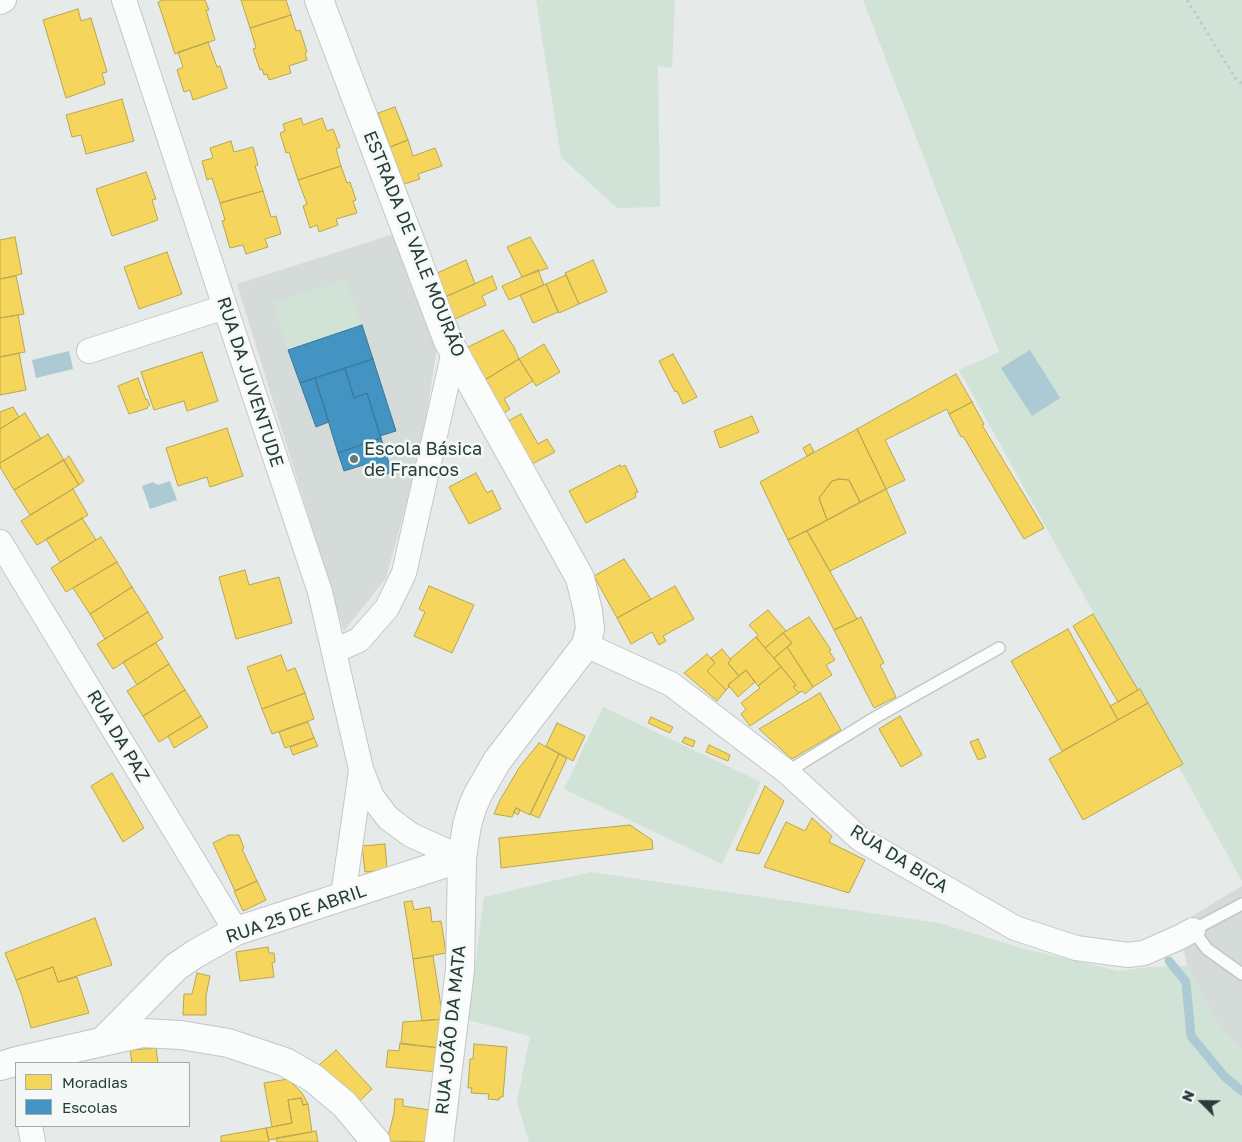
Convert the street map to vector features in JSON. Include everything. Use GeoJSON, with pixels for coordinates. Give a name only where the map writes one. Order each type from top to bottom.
{"type":"FeatureCollection","features":[{"type":"Feature","properties":{"kind":"street"},"geometry":{"type":"LineString","coordinates":[[0,2],[4,0]]}},
{"type":"Feature","properties":{"kind":"street","name":"RUA DA JUVENTUDE"},"geometry":{"type":"LineString","coordinates":[[124,0],[320,592],[361,769]]}},
{"type":"Feature","properties":{"kind":"street","name":"ESTRADA DE VALE MOURÃO"},"geometry":{"type":"LineString","coordinates":[[319,0],[448,341],[580,578],[588,611],[590,629],[586,645]]}},
{"type":"Feature","properties":{"kind":"street"},"geometry":{"type":"LineString","coordinates":[[89,351],[225,307]]}},
{"type":"Feature","properties":{"kind":"street"},"geometry":{"type":"LineString","coordinates":[[334,651],[358,640],[364,634],[387,608],[404,573],[454,351]]}},
{"type":"Feature","properties":{"kind":"street","name":"RUA DA PAZ"},"geometry":{"type":"LineString","coordinates":[[0,542],[236,931]]}},
{"type":"Feature","properties":{"kind":"street","name":"RUA DA BICA"},"geometry":{"type":"LineString","coordinates":[[586,645],[671,684],[787,772],[860,839],[1015,928],[1076,948],[1128,955],[1144,953],[1193,930]]}},
{"type":"Feature","properties":{"kind":"street","name":"RUA JOÃO DA MATA"},"geometry":{"type":"LineString","coordinates":[[440,1142],[460,970],[462,858],[466,825],[472,808],[497,761],[586,645]]}},
{"type":"Feature","properties":{"kind":"street"},"geometry":{"type":"LineString","coordinates":[[361,769],[372,797],[388,818],[411,835],[462,858]]}},
{"type":"Feature","properties":{"kind":"street"},"geometry":{"type":"LineString","coordinates":[[343,896],[361,769]]}},
{"type":"Feature","properties":{"kind":"street","name":"RUA 25 DE ABRIL"},"geometry":{"type":"LineString","coordinates":[[103,1041],[176,967],[236,931],[462,858]]}},
{"type":"Feature","properties":{"kind":"street"},"geometry":{"type":"LineString","coordinates":[[15,1062],[142,1032],[181,1035],[228,1042],[284,1062],[313,1078],[344,1104],[376,1142]]}},
{"type":"Feature","properties":{"kind":"street"},"geometry":{"type":"LineString","coordinates":[[30,1127],[33,1142]]}},
{"type":"Feature","properties":{"kind":"lane"},"geometry":{"type":"LineString","coordinates":[[787,772],[876,717],[998,648]]}},
{"type":"Feature","properties":{"kind":"lane"},"geometry":{"type":"LineString","coordinates":[[1242,904],[1193,930],[1207,949],[1242,974]]}},
{"type":"Feature","properties":{"kind":"path"},"geometry":{"type":"LineString","coordinates":[[1187,0],[1236,79],[1242,84]]}},
{"type":"Feature","properties":{"kind":"shaded area","name":"Escola Básica de Francos"},"geometry":{"type":"Polygon","coordinates":[[[394,234],[437,347],[426,417],[407,501],[386,578],[344,631],[237,284],[394,234]]]}},
{"type":"Feature","properties":{"kind":"shaded area"},"geometry":{"type":"Polygon","coordinates":[[[1242,886],[1242,1050],[1218,1025],[1187,966],[1179,924],[1242,886]]]}},
{"type":"Feature","properties":{"kind":"green space"},"geometry":{"type":"Polygon","coordinates":[[[536,0],[675,0],[672,68],[658,66],[660,207],[617,208],[561,157],[536,0]]]}},
{"type":"Feature","properties":{"kind":"green space"},"geometry":{"type":"Polygon","coordinates":[[[863,0],[1242,0],[1242,881],[959,370],[999,352],[863,0]]]}},
{"type":"Feature","properties":{"kind":"green space"},"geometry":{"type":"Polygon","coordinates":[[[346,279],[362,325],[288,350],[273,303],[346,279]]]}},
{"type":"Feature","properties":{"kind":"green space"},"geometry":{"type":"Polygon","coordinates":[[[603,707],[761,782],[722,864],[564,789],[603,707]]]}},
{"type":"Feature","properties":{"kind":"green space"},"geometry":{"type":"Polygon","coordinates":[[[591,872],[939,923],[1021,948],[1119,971],[1148,967],[1187,966],[1218,1025],[1242,1050],[1242,1142],[529,1142],[517,1102],[530,1036],[468,1020],[484,897],[591,872]]]}},
{"type":"Feature","properties":{"kind":"water"},"geometry":{"type":"Polygon","coordinates":[[[1030,350],[1060,398],[1032,416],[1001,368],[1030,350]]]}},
{"type":"Feature","properties":{"kind":"water"},"geometry":{"type":"Polygon","coordinates":[[[69,351],[73,369],[36,378],[32,360],[69,351]]]}},
{"type":"Feature","properties":{"kind":"water"},"geometry":{"type":"Polygon","coordinates":[[[170,481],[177,500],[150,509],[142,486],[153,482],[158,485],[170,481]]]}},
{"type":"Feature","properties":{"kind":"building: Moradias"},"geometry":{"type":"Polygon","coordinates":[[[163,0],[205,0],[215,40],[175,54],[158,2],[163,0]]]}},
{"type":"Feature","properties":{"kind":"building: Moradias"},"geometry":{"type":"Polygon","coordinates":[[[241,0],[286,0],[291,15],[250,28],[241,0]]]}},
{"type":"Feature","properties":{"kind":"building: Moradias"},"geometry":{"type":"Polygon","coordinates":[[[78,9],[81,21],[91,18],[107,72],[102,73],[105,84],[66,98],[43,20],[78,9]]]}},
{"type":"Feature","properties":{"kind":"building: Moradias"},"geometry":{"type":"Polygon","coordinates":[[[291,15],[296,31],[300,30],[307,52],[305,53],[307,60],[289,66],[291,73],[269,80],[267,74],[264,75],[262,69],[260,70],[253,49],[256,48],[250,28],[291,15]]]}},
{"type":"Feature","properties":{"kind":"building: Moradias"},"geometry":{"type":"Polygon","coordinates":[[[208,42],[217,67],[220,66],[227,88],[193,100],[190,90],[184,92],[177,70],[183,67],[178,52],[208,42]]]}},
{"type":"Feature","properties":{"kind":"building: Moradias"},"geometry":{"type":"Polygon","coordinates":[[[122,99],[134,141],[86,154],[81,135],[72,137],[66,115],[122,99]]]}},
{"type":"Feature","properties":{"kind":"building: Moradias"},"geometry":{"type":"Polygon","coordinates":[[[395,107],[408,140],[390,147],[378,113],[395,107]]]}},
{"type":"Feature","properties":{"kind":"building: Moradias"},"geometry":{"type":"Polygon","coordinates":[[[301,118],[303,125],[322,118],[327,131],[333,129],[340,147],[336,149],[341,166],[298,180],[289,152],[286,153],[280,133],[285,131],[283,124],[301,118]]]}},
{"type":"Feature","properties":{"kind":"building: Moradias"},"geometry":{"type":"Polygon","coordinates":[[[408,140],[413,156],[435,148],[442,166],[418,174],[420,179],[404,184],[390,147],[408,140]]]}},
{"type":"Feature","properties":{"kind":"building: Moradias"},"geometry":{"type":"Polygon","coordinates":[[[231,141],[234,152],[253,147],[258,165],[255,166],[263,191],[220,203],[212,178],[207,180],[202,161],[213,158],[210,148],[231,141]]]}},
{"type":"Feature","properties":{"kind":"building: Moradias"},"geometry":{"type":"Polygon","coordinates":[[[341,166],[347,183],[350,182],[356,200],[353,201],[357,213],[336,219],[338,225],[319,232],[317,225],[310,228],[303,206],[307,204],[298,180],[341,166]]]}},
{"type":"Feature","properties":{"kind":"building: Moradias"},"geometry":{"type":"Polygon","coordinates":[[[146,172],[156,199],[152,200],[158,220],[112,236],[96,189],[146,172]]]}},
{"type":"Feature","properties":{"kind":"building: Moradias"},"geometry":{"type":"Polygon","coordinates":[[[263,191],[271,217],[276,216],[281,234],[265,239],[268,247],[246,254],[243,245],[230,248],[222,221],[225,220],[220,203],[263,191]]]}},
{"type":"Feature","properties":{"kind":"building: Moradias"},"geometry":{"type":"Polygon","coordinates":[[[15,237],[22,274],[0,279],[0,240],[15,237]]]}},
{"type":"Feature","properties":{"kind":"building: Moradias"},"geometry":{"type":"Polygon","coordinates":[[[530,237],[548,268],[522,277],[507,247],[530,237]]]}},
{"type":"Feature","properties":{"kind":"building: Moradias"},"geometry":{"type":"Polygon","coordinates":[[[167,252],[182,294],[139,309],[124,267],[167,252]]]}},
{"type":"Feature","properties":{"kind":"building: Moradias"},"geometry":{"type":"Polygon","coordinates":[[[466,260],[475,284],[445,297],[435,274],[466,260]]]}},
{"type":"Feature","properties":{"kind":"building: Moradias"},"geometry":{"type":"Polygon","coordinates":[[[593,260],[607,292],[579,304],[565,273],[593,260]]]}},
{"type":"Feature","properties":{"kind":"building: Moradias"},"geometry":{"type":"Polygon","coordinates":[[[538,270],[544,285],[509,300],[502,286],[538,270]]]}},
{"type":"Feature","properties":{"kind":"building: Moradias"},"geometry":{"type":"Polygon","coordinates":[[[566,275],[579,304],[559,313],[546,284],[566,275]]]}},
{"type":"Feature","properties":{"kind":"building: Moradias"},"geometry":{"type":"Polygon","coordinates":[[[16,276],[24,314],[0,318],[0,279],[16,276]]]}},
{"type":"Feature","properties":{"kind":"building: Moradias"},"geometry":{"type":"Polygon","coordinates":[[[492,276],[497,289],[482,296],[486,305],[455,319],[445,297],[492,276]]]}},
{"type":"Feature","properties":{"kind":"building: Moradias"},"geometry":{"type":"Polygon","coordinates":[[[546,284],[558,312],[533,323],[520,295],[546,284]]]}},
{"type":"Feature","properties":{"kind":"building: Moradias"},"geometry":{"type":"Polygon","coordinates":[[[18,315],[25,352],[0,357],[0,318],[18,315]]]}},
{"type":"Feature","properties":{"kind":"building: Moradias"},"geometry":{"type":"Polygon","coordinates":[[[503,330],[519,359],[483,381],[466,348],[503,330]]]}},
{"type":"Feature","properties":{"kind":"building: Moradias"},"geometry":{"type":"Polygon","coordinates":[[[544,344],[560,372],[536,386],[519,359],[544,344]]]}},
{"type":"Feature","properties":{"kind":"building: Moradias"},"geometry":{"type":"Polygon","coordinates":[[[202,352],[218,401],[187,411],[184,401],[154,410],[141,372],[202,352]]]}},
{"type":"Feature","properties":{"kind":"building: Moradias"},"geometry":{"type":"Polygon","coordinates":[[[19,353],[26,390],[0,395],[0,357],[19,353]]]}},
{"type":"Feature","properties":{"kind":"building: Moradias"},"geometry":{"type":"Polygon","coordinates":[[[673,354],[697,397],[683,404],[659,361],[673,354]]]}},
{"type":"Feature","properties":{"kind":"building: Moradias"},"geometry":{"type":"Polygon","coordinates":[[[519,359],[533,381],[504,399],[510,409],[503,414],[483,381],[519,359]]]}},
{"type":"Feature","properties":{"kind":"building: Moradias"},"geometry":{"type":"Polygon","coordinates":[[[956,374],[972,402],[949,414],[947,409],[885,440],[905,480],[886,489],[857,429],[956,374]]]}},
{"type":"Feature","properties":{"kind":"building: Moradias"},"geometry":{"type":"Polygon","coordinates":[[[138,378],[146,400],[150,405],[148,408],[129,414],[118,386],[138,378]]]}},
{"type":"Feature","properties":{"kind":"building: Moradias"},"geometry":{"type":"Polygon","coordinates":[[[972,402],[984,424],[982,425],[1044,528],[1024,539],[963,436],[961,437],[949,414],[972,402]]]}},
{"type":"Feature","properties":{"kind":"building: Moradias"},"geometry":{"type":"Polygon","coordinates":[[[13,407],[19,417],[0,429],[0,412],[13,407]]]}},
{"type":"Feature","properties":{"kind":"building: Moradias"},"geometry":{"type":"Polygon","coordinates":[[[25,413],[41,439],[0,463],[0,429],[25,413]]]}},
{"type":"Feature","properties":{"kind":"building: Moradias"},"geometry":{"type":"Polygon","coordinates":[[[521,414],[538,444],[547,439],[555,452],[532,464],[508,421],[521,414]]]}},
{"type":"Feature","properties":{"kind":"building: Moradias"},"geometry":{"type":"Polygon","coordinates":[[[752,416],[759,432],[720,448],[714,431],[752,416]]]}},
{"type":"Feature","properties":{"kind":"building: Moradias"},"geometry":{"type":"Polygon","coordinates":[[[227,428],[243,476],[210,487],[207,477],[178,486],[166,448],[227,428]]]}},
{"type":"Feature","properties":{"kind":"building: Moradias"},"geometry":{"type":"Polygon","coordinates":[[[857,429],[886,489],[860,502],[849,480],[839,479],[832,481],[819,498],[827,520],[788,540],[760,482],[857,429]]]}},
{"type":"Feature","properties":{"kind":"building: Moradias"},"geometry":{"type":"Polygon","coordinates":[[[48,434],[64,460],[14,490],[0,467],[0,463],[48,434]]]}},
{"type":"Feature","properties":{"kind":"building: Moradias"},"geometry":{"type":"Polygon","coordinates":[[[810,444],[814,452],[807,456],[803,448],[810,444]]]}},
{"type":"Feature","properties":{"kind":"building: Moradias"},"geometry":{"type":"Polygon","coordinates":[[[69,456],[84,481],[79,485],[64,460],[69,456]]]}},
{"type":"Feature","properties":{"kind":"building: Moradias"},"geometry":{"type":"Polygon","coordinates":[[[63,460],[79,485],[30,515],[14,490],[63,460]]]}},
{"type":"Feature","properties":{"kind":"building: Moradias"},"geometry":{"type":"Polygon","coordinates":[[[620,465],[621,467],[625,465],[638,492],[635,493],[636,497],[586,523],[569,491],[620,465]]]}},
{"type":"Feature","properties":{"kind":"building: Moradias"},"geometry":{"type":"Polygon","coordinates":[[[476,473],[487,493],[492,490],[501,509],[469,524],[449,487],[476,473]]]}},
{"type":"Feature","properties":{"kind":"building: Moradias"},"geometry":{"type":"Polygon","coordinates":[[[839,479],[849,480],[860,502],[827,520],[819,498],[832,481],[839,479]]]}},
{"type":"Feature","properties":{"kind":"building: Moradias"},"geometry":{"type":"Polygon","coordinates":[[[73,489],[88,515],[37,545],[21,521],[73,489]]]}},
{"type":"Feature","properties":{"kind":"building: Moradias"},"geometry":{"type":"Polygon","coordinates":[[[886,489],[906,533],[830,571],[807,531],[886,489]]]}},
{"type":"Feature","properties":{"kind":"building: Moradias"},"geometry":{"type":"Polygon","coordinates":[[[82,518],[96,540],[60,562],[46,539],[82,518]]]}},
{"type":"Feature","properties":{"kind":"building: Moradias"},"geometry":{"type":"Polygon","coordinates":[[[807,531],[857,619],[834,630],[788,540],[807,531]]]}},
{"type":"Feature","properties":{"kind":"building: Moradias"},"geometry":{"type":"Polygon","coordinates":[[[101,537],[117,562],[66,592],[51,568],[101,537]]]}},
{"type":"Feature","properties":{"kind":"building: Moradias"},"geometry":{"type":"Polygon","coordinates":[[[624,559],[651,599],[617,618],[594,576],[624,559]]]}},
{"type":"Feature","properties":{"kind":"building: Moradias"},"geometry":{"type":"Polygon","coordinates":[[[117,562],[132,587],[90,614],[73,588],[117,562]]]}},
{"type":"Feature","properties":{"kind":"building: Moradias"},"geometry":{"type":"Polygon","coordinates":[[[245,570],[249,585],[279,577],[292,623],[236,639],[219,577],[245,570]]]}},
{"type":"Feature","properties":{"kind":"building: Moradias"},"geometry":{"type":"Polygon","coordinates":[[[429,586],[474,605],[452,653],[414,636],[425,612],[419,609],[429,586]]]}},
{"type":"Feature","properties":{"kind":"building: Moradias"},"geometry":{"type":"Polygon","coordinates":[[[675,586],[694,619],[663,636],[666,641],[659,645],[652,632],[631,644],[617,618],[675,586]]]}},
{"type":"Feature","properties":{"kind":"building: Moradias"},"geometry":{"type":"Polygon","coordinates":[[[132,587],[148,612],[105,639],[90,614],[132,587]]]}},
{"type":"Feature","properties":{"kind":"building: Moradias"},"geometry":{"type":"Polygon","coordinates":[[[768,610],[786,631],[765,648],[756,637],[758,635],[749,625],[768,610]]]}},
{"type":"Feature","properties":{"kind":"building: Moradias"},"geometry":{"type":"Polygon","coordinates":[[[148,612],[163,638],[113,669],[97,644],[148,612]]]}},
{"type":"Feature","properties":{"kind":"building: Moradias"},"geometry":{"type":"Polygon","coordinates":[[[1093,614],[1138,690],[1118,702],[1073,626],[1093,614]]]}},
{"type":"Feature","properties":{"kind":"building: Moradias"},"geometry":{"type":"Polygon","coordinates":[[[809,617],[831,650],[829,651],[835,660],[826,665],[832,675],[813,687],[787,647],[792,643],[783,633],[809,617]]]}},
{"type":"Feature","properties":{"kind":"building: Moradias"},"geometry":{"type":"Polygon","coordinates":[[[861,617],[884,663],[880,665],[896,697],[874,708],[834,630],[861,617]]]}},
{"type":"Feature","properties":{"kind":"building: Moradias"},"geometry":{"type":"Polygon","coordinates":[[[1068,629],[1118,720],[1062,751],[1011,661],[1068,629]]]}},
{"type":"Feature","properties":{"kind":"building: Moradias"},"geometry":{"type":"Polygon","coordinates":[[[783,633],[792,643],[774,658],[765,648],[783,633]]]}},
{"type":"Feature","properties":{"kind":"building: Moradias"},"geometry":{"type":"Polygon","coordinates":[[[756,637],[781,667],[758,686],[746,670],[739,676],[728,663],[730,659],[756,637]]]}},
{"type":"Feature","properties":{"kind":"building: Moradias"},"geometry":{"type":"Polygon","coordinates":[[[156,643],[169,664],[137,685],[123,662],[156,643]]]}},
{"type":"Feature","properties":{"kind":"building: Moradias"},"geometry":{"type":"Polygon","coordinates":[[[787,647],[813,687],[805,694],[802,691],[799,693],[793,687],[796,685],[774,658],[787,647]]]}},
{"type":"Feature","properties":{"kind":"building: Moradias"},"geometry":{"type":"Polygon","coordinates":[[[722,649],[731,660],[728,663],[739,676],[728,685],[729,687],[726,690],[707,671],[715,663],[711,658],[722,649]]]}},
{"type":"Feature","properties":{"kind":"building: Moradias"},"geometry":{"type":"Polygon","coordinates":[[[707,654],[715,663],[707,671],[726,690],[717,701],[684,673],[707,654]]]}},
{"type":"Feature","properties":{"kind":"building: Moradias"},"geometry":{"type":"Polygon","coordinates":[[[281,655],[287,671],[295,668],[305,693],[262,709],[247,667],[281,655]]]}},
{"type":"Feature","properties":{"kind":"building: Moradias"},"geometry":{"type":"Polygon","coordinates":[[[169,664],[185,690],[143,716],[127,691],[169,664]]]}},
{"type":"Feature","properties":{"kind":"building: Moradias"},"geometry":{"type":"Polygon","coordinates":[[[781,667],[796,685],[793,687],[799,693],[750,726],[741,714],[746,709],[741,703],[760,688],[758,686],[781,667]]]}},
{"type":"Feature","properties":{"kind":"building: Moradias"},"geometry":{"type":"Polygon","coordinates":[[[746,670],[755,682],[738,697],[728,685],[746,670]]]}},
{"type":"Feature","properties":{"kind":"building: Moradias"},"geometry":{"type":"Polygon","coordinates":[[[1140,689],[1148,703],[1118,720],[1110,706],[1140,689]]]}},
{"type":"Feature","properties":{"kind":"building: Moradias"},"geometry":{"type":"Polygon","coordinates":[[[185,690],[201,716],[159,742],[143,716],[185,690]]]}},
{"type":"Feature","properties":{"kind":"building: Moradias"},"geometry":{"type":"Polygon","coordinates":[[[305,693],[314,719],[272,734],[262,709],[305,693]]]}},
{"type":"Feature","properties":{"kind":"building: Moradias"},"geometry":{"type":"Polygon","coordinates":[[[820,693],[841,730],[792,759],[759,729],[820,693]]]}},
{"type":"Feature","properties":{"kind":"building: Moradias"},"geometry":{"type":"Polygon","coordinates":[[[1148,703],[1183,764],[1083,820],[1049,759],[1148,703]]]}},
{"type":"Feature","properties":{"kind":"building: Moradias"},"geometry":{"type":"Polygon","coordinates":[[[201,716],[208,727],[174,748],[168,736],[201,716]]]}},
{"type":"Feature","properties":{"kind":"building: Moradias"},"geometry":{"type":"Polygon","coordinates":[[[900,716],[922,755],[901,767],[879,729],[900,716]]]}},
{"type":"Feature","properties":{"kind":"building: Moradias"},"geometry":{"type":"Polygon","coordinates":[[[651,717],[673,727],[670,733],[648,723],[651,717]]]}},
{"type":"Feature","properties":{"kind":"building: Moradias"},"geometry":{"type":"Polygon","coordinates":[[[308,722],[314,738],[285,748],[279,732],[308,722]]]}},
{"type":"Feature","properties":{"kind":"building: Moradias"},"geometry":{"type":"Polygon","coordinates":[[[557,723],[585,736],[573,761],[546,746],[557,723]]]}},
{"type":"Feature","properties":{"kind":"building: Moradias"},"geometry":{"type":"Polygon","coordinates":[[[685,737],[695,741],[693,747],[682,742],[685,737]]]}},
{"type":"Feature","properties":{"kind":"building: Moradias"},"geometry":{"type":"Polygon","coordinates":[[[314,738],[318,746],[293,755],[290,747],[314,738]]]}},
{"type":"Feature","properties":{"kind":"building: Moradias"},"geometry":{"type":"Polygon","coordinates":[[[978,739],[986,757],[978,760],[970,742],[978,739]]]}},
{"type":"Feature","properties":{"kind":"building: Moradias"},"geometry":{"type":"Polygon","coordinates":[[[539,743],[559,754],[530,815],[516,808],[512,817],[494,814],[519,768],[539,743]]]}},
{"type":"Feature","properties":{"kind":"building: Moradias"},"geometry":{"type":"Polygon","coordinates":[[[709,745],[730,755],[728,761],[706,752],[709,745]]]}},
{"type":"Feature","properties":{"kind":"building: Moradias"},"geometry":{"type":"Polygon","coordinates":[[[559,754],[567,758],[539,818],[530,814],[559,754]]]}},
{"type":"Feature","properties":{"kind":"building: Moradias"},"geometry":{"type":"Polygon","coordinates":[[[112,773],[144,828],[123,842],[91,786],[112,773]]]}},
{"type":"Feature","properties":{"kind":"building: Moradias"},"geometry":{"type":"Polygon","coordinates":[[[765,786],[784,801],[759,854],[736,850],[765,786]]]}},
{"type":"Feature","properties":{"kind":"building: Moradias"},"geometry":{"type":"Polygon","coordinates":[[[516,808],[520,810],[518,815],[513,812],[516,808]]]}},
{"type":"Feature","properties":{"kind":"building: Moradias"},"geometry":{"type":"Polygon","coordinates":[[[812,818],[832,836],[829,842],[865,860],[849,893],[764,867],[786,822],[805,831],[812,818]]]}},
{"type":"Feature","properties":{"kind":"building: Moradias"},"geometry":{"type":"Polygon","coordinates":[[[630,825],[652,840],[653,849],[501,868],[499,838],[630,825]]]}},
{"type":"Feature","properties":{"kind":"building: Moradias"},"geometry":{"type":"Polygon","coordinates":[[[229,835],[239,835],[244,848],[242,849],[257,881],[235,891],[213,843],[229,835]]]}},
{"type":"Feature","properties":{"kind":"building: Moradias"},"geometry":{"type":"Polygon","coordinates":[[[385,844],[387,870],[365,872],[362,846],[385,844]]]}},
{"type":"Feature","properties":{"kind":"building: Moradias"},"geometry":{"type":"Polygon","coordinates":[[[257,881],[266,900],[243,911],[234,891],[257,881]]]}},
{"type":"Feature","properties":{"kind":"building: Moradias"},"geometry":{"type":"Polygon","coordinates":[[[412,901],[414,910],[430,907],[432,922],[441,921],[446,953],[413,959],[404,902],[412,901]]]}},
{"type":"Feature","properties":{"kind":"building: Moradias"},"geometry":{"type":"Polygon","coordinates":[[[95,918],[112,965],[58,982],[53,967],[16,980],[5,953],[95,918]]]}},
{"type":"Feature","properties":{"kind":"building: Moradias"},"geometry":{"type":"Polygon","coordinates":[[[268,947],[269,953],[274,953],[275,962],[272,963],[274,977],[240,981],[236,952],[268,947]]]}},
{"type":"Feature","properties":{"kind":"building: Moradias"},"geometry":{"type":"Polygon","coordinates":[[[433,956],[443,1019],[422,1021],[413,959],[433,956]]]}},
{"type":"Feature","properties":{"kind":"building: Moradias"},"geometry":{"type":"Polygon","coordinates":[[[53,967],[58,982],[77,977],[89,1013],[31,1028],[16,980],[53,967]]]}},
{"type":"Feature","properties":{"kind":"building: Moradias"},"geometry":{"type":"Polygon","coordinates":[[[197,973],[210,976],[206,996],[206,1015],[183,1015],[184,994],[192,994],[197,973]]]}},
{"type":"Feature","properties":{"kind":"building: Moradias"},"geometry":{"type":"Polygon","coordinates":[[[443,1019],[440,1048],[401,1044],[403,1022],[443,1019]]]}},
{"type":"Feature","properties":{"kind":"building: Moradias"},"geometry":{"type":"Polygon","coordinates":[[[400,1043],[440,1048],[437,1072],[386,1067],[388,1050],[399,1051],[400,1043]]]}},
{"type":"Feature","properties":{"kind":"building: Moradias"},"geometry":{"type":"Polygon","coordinates":[[[474,1044],[507,1047],[503,1097],[500,1097],[499,1100],[488,1099],[489,1094],[471,1093],[472,1088],[468,1088],[470,1059],[473,1059],[474,1044]]]}},
{"type":"Feature","properties":{"kind":"building: Moradias"},"geometry":{"type":"Polygon","coordinates":[[[156,1048],[158,1062],[132,1062],[130,1050],[156,1048]]]}},
{"type":"Feature","properties":{"kind":"building: Moradias"},"geometry":{"type":"Polygon","coordinates":[[[336,1050],[372,1089],[355,1106],[319,1065],[336,1050]]]}},
{"type":"Feature","properties":{"kind":"building: Moradias"},"geometry":{"type":"Polygon","coordinates":[[[288,1079],[302,1093],[308,1104],[303,1105],[301,1098],[288,1100],[292,1123],[272,1127],[264,1083],[288,1079]]]}},
{"type":"Feature","properties":{"kind":"building: Moradias"},"geometry":{"type":"Polygon","coordinates":[[[301,1098],[303,1105],[308,1104],[312,1132],[269,1140],[266,1128],[292,1123],[288,1100],[301,1098]]]}},
{"type":"Feature","properties":{"kind":"building: Moradias"},"geometry":{"type":"Polygon","coordinates":[[[395,1099],[403,1099],[403,1106],[430,1110],[427,1142],[387,1141],[394,1113],[395,1099]]]}},
{"type":"Feature","properties":{"kind":"building: Moradias"},"geometry":{"type":"Polygon","coordinates":[[[266,1128],[269,1142],[221,1142],[221,1136],[266,1128]]]}},
{"type":"Feature","properties":{"kind":"building: Moradias"},"geometry":{"type":"Polygon","coordinates":[[[316,1131],[318,1142],[277,1142],[276,1138],[316,1131]]]}},
{"type":"Feature","properties":{"kind":"building: Escolas"},"geometry":{"type":"Polygon","coordinates":[[[362,325],[373,359],[300,383],[288,350],[362,325]]]}},
{"type":"Feature","properties":{"kind":"building: Escolas"},"geometry":{"type":"Polygon","coordinates":[[[373,359],[396,431],[380,436],[367,393],[354,398],[345,368],[373,359]]]}},
{"type":"Feature","properties":{"kind":"building: Escolas"},"geometry":{"type":"Polygon","coordinates":[[[345,368],[354,398],[367,393],[381,438],[338,453],[315,378],[345,368]]]}},
{"type":"Feature","properties":{"kind":"building: Escolas"},"geometry":{"type":"Polygon","coordinates":[[[315,378],[329,422],[316,427],[300,383],[315,378]]]}},
{"type":"Feature","properties":{"kind":"building: Escolas"},"geometry":{"type":"Polygon","coordinates":[[[381,438],[392,472],[379,477],[373,462],[344,471],[338,453],[381,438]]]}},
{"type":"Feature","properties":{"kind":"waterway"},"geometry":{"type":"LineString","coordinates":[[1169,961],[1186,982],[1191,1036],[1224,1076],[1242,1091]]}},
{"type":"Feature","properties":{"kind":"place","name":"Escola Básica de Francos"},"geometry":{"type":"Point","coordinates":[354,459]}}]}
